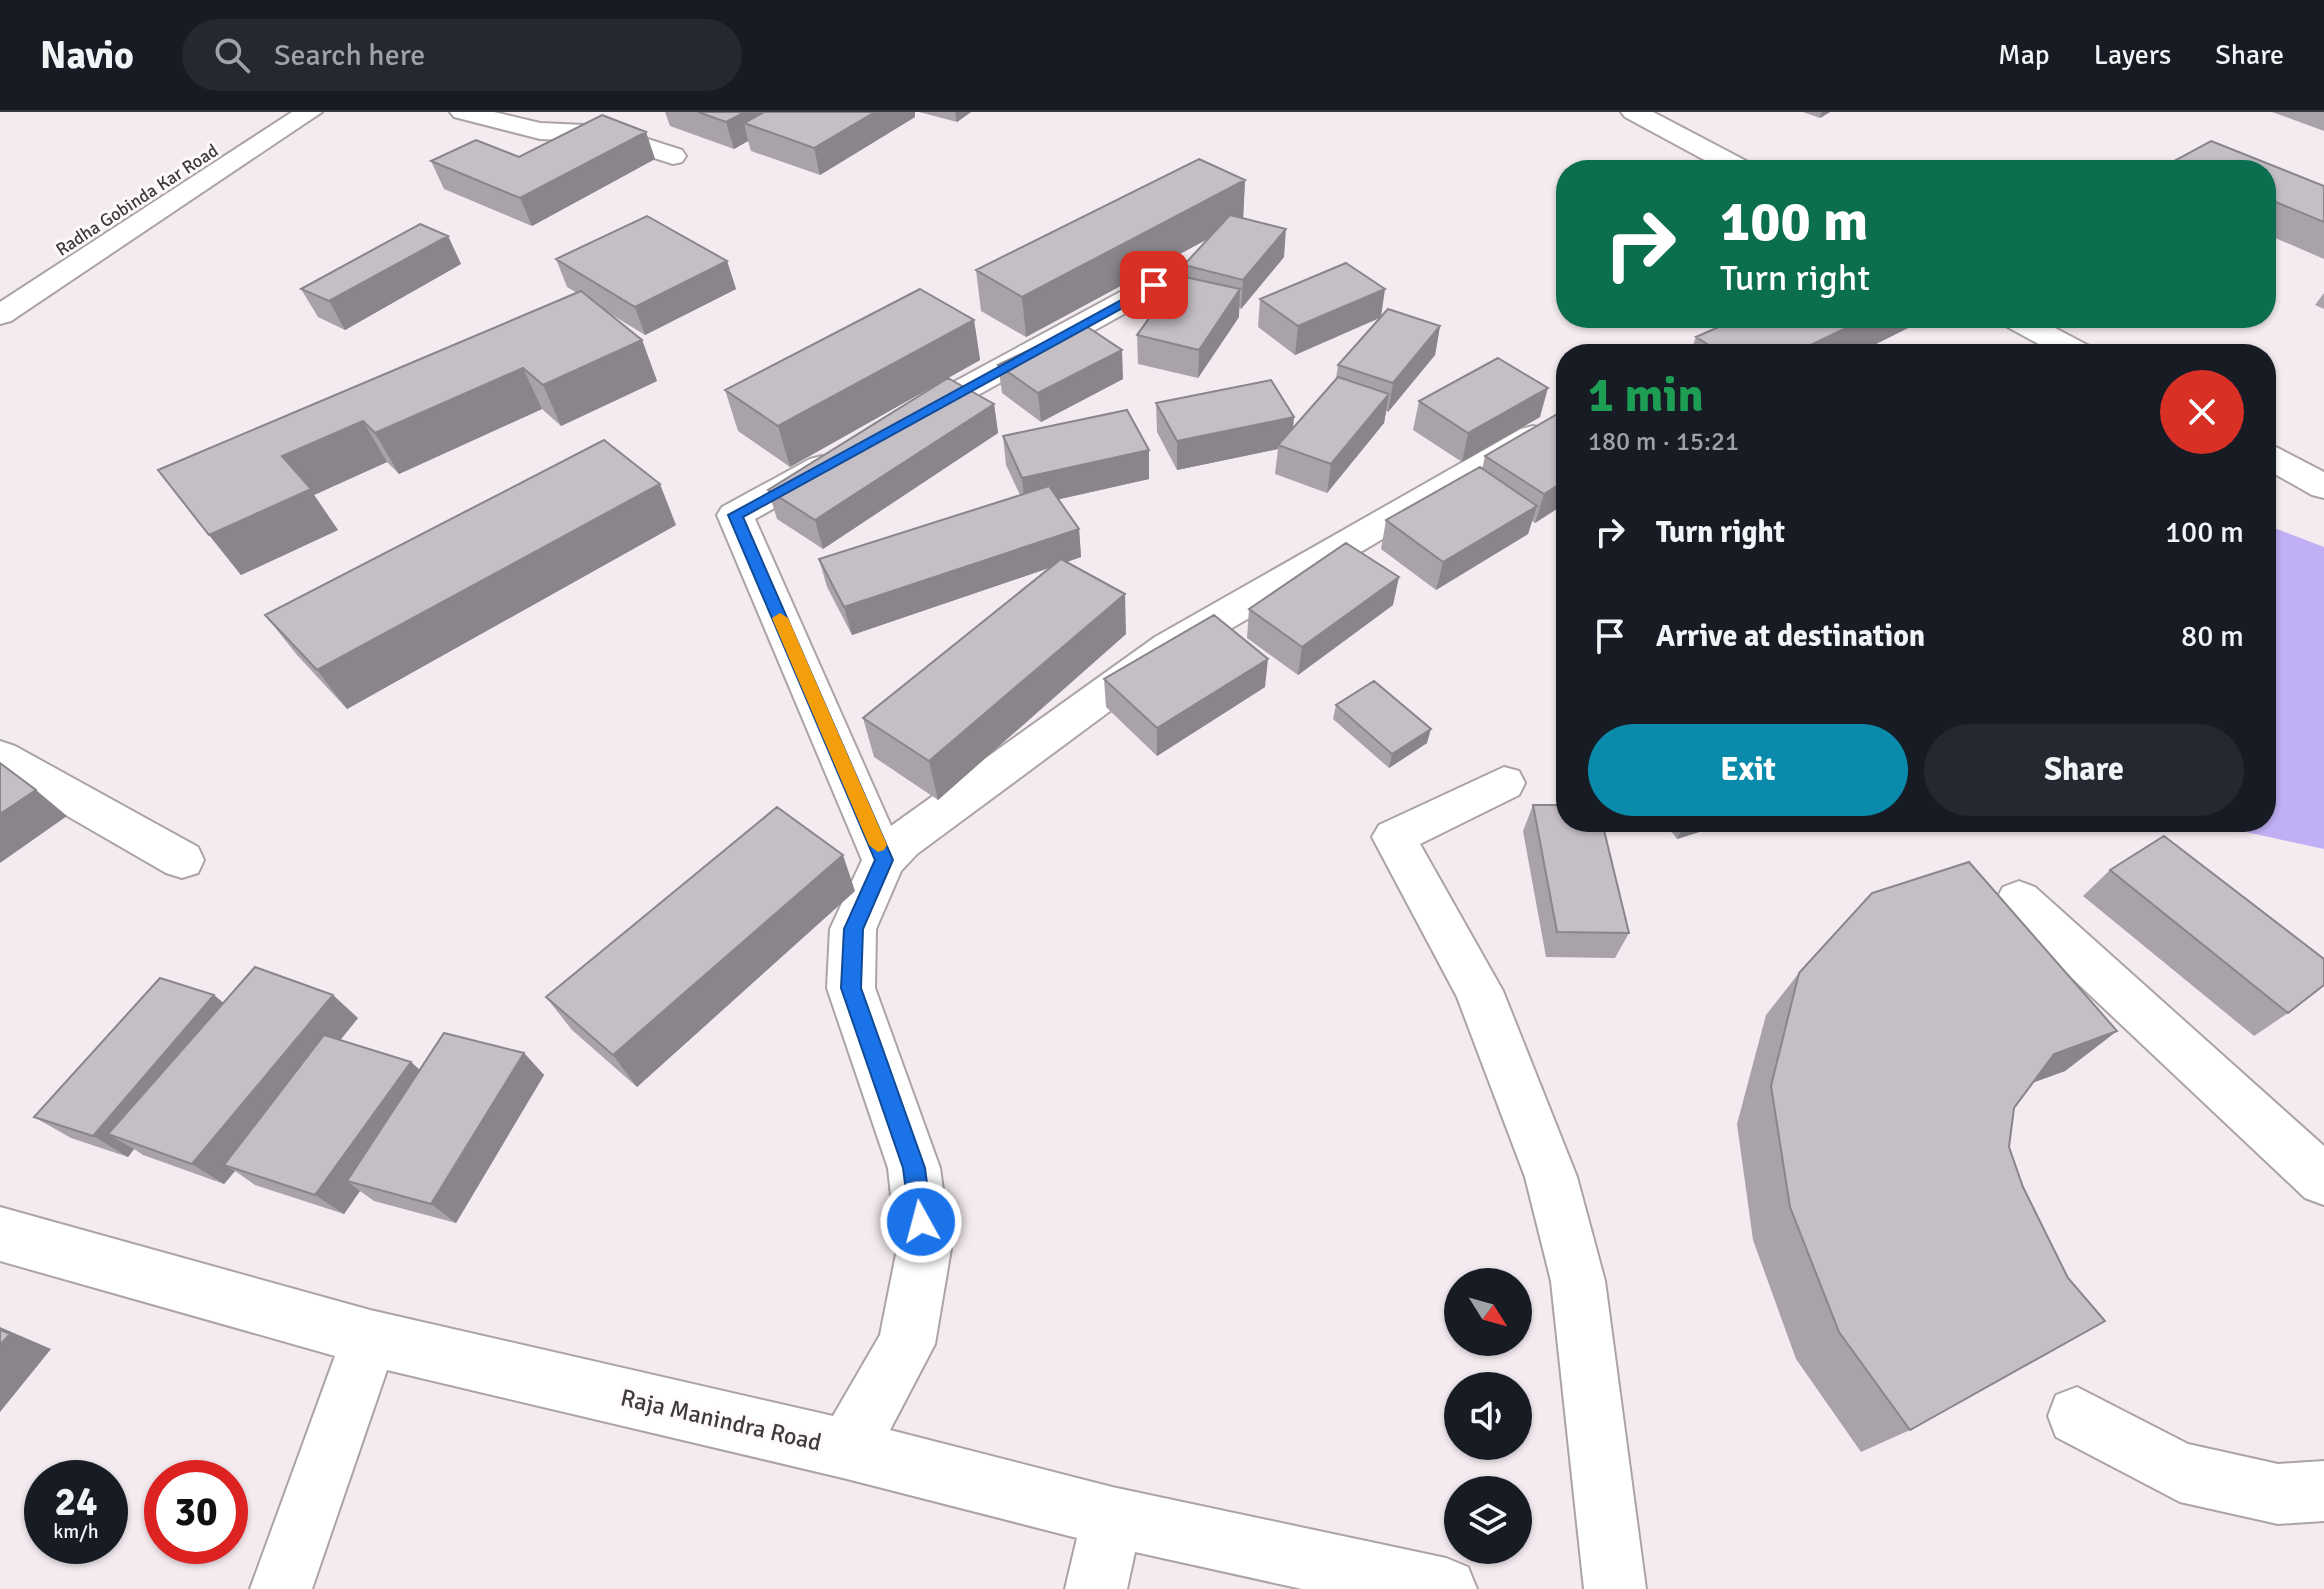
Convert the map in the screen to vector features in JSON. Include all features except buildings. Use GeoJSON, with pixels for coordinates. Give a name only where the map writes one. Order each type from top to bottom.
{"type":"FeatureCollection","features":[{"type":"Feature","properties":{"kind":"street","name":"Radha Gobinda Kar Road"},"geometry":{"type":"LineString","coordinates":[[0,288],[274,112]]}},
{"type":"Feature","properties":{"kind":"street"},"geometry":{"type":"LineString","coordinates":[[0,315],[309,112]]}},
{"type":"Feature","properties":{"kind":"street"},"geometry":{"type":"LineString","coordinates":[[463,112],[540,131],[607,134],[673,156]]}},
{"type":"Feature","properties":{"kind":"street"},"geometry":{"type":"LineString","coordinates":[[574,132],[612,112]]}},
{"type":"Feature","properties":{"kind":"street"},"geometry":{"type":"LineString","coordinates":[[1658,116],[1727,160]]}},
{"type":"Feature","properties":{"kind":"street"},"geometry":{"type":"LineString","coordinates":[[889,431],[1182,270]]}},
{"type":"Feature","properties":{"kind":"street"},"geometry":{"type":"LineString","coordinates":[[2032,328],[2061,344]]}},
{"type":"Feature","properties":{"kind":"street"},"geometry":{"type":"LineString","coordinates":[[847,1449],[907,1344],[924,1249],[914,1168],[851,988],[853,929],[884,860],[902,842],[1169,647],[1543,430]]}},
{"type":"Feature","properties":{"kind":"street"},"geometry":{"type":"LineString","coordinates":[[847,454],[735,515],[884,860]]}},
{"type":"Feature","properties":{"kind":"street"},"geometry":{"type":"LineString","coordinates":[[2276,461],[2324,487]]}},
{"type":"Feature","properties":{"kind":"street"},"geometry":{"type":"LineString","coordinates":[[0,757],[182,860]]}},
{"type":"Feature","properties":{"kind":"street"},"geometry":{"type":"LineString","coordinates":[[1504,783],[1394,837],[1479,991],[1551,1177],[1578,1281],[1615,1589]]}},
{"type":"Feature","properties":{"kind":"street"},"geometry":{"type":"LineString","coordinates":[[2019,900],[2324,1180]]}},
{"type":"Feature","properties":{"kind":"street","name":"Raja Manindra Road"},"geometry":{"type":"LineString","coordinates":[[0,1234],[370,1338],[847,1449],[1112,1517],[1446,1589]]}},
{"type":"Feature","properties":{"kind":"street"},"geometry":{"type":"LineString","coordinates":[[281,1589],[370,1338]]}},
{"type":"Feature","properties":{"kind":"street"},"geometry":{"type":"LineString","coordinates":[[2077,1416],[2180,1472],[2278,1494],[2324,1491]]}},
{"type":"Feature","properties":{"kind":"street"},"geometry":{"type":"LineString","coordinates":[[1096,1589],[1112,1517]]}},
{"type":"Feature","properties":{"kind":"shaded area"},"geometry":{"type":"Polygon","coordinates":[[[2276,529],[2324,547],[2324,849],[2246,832],[2276,832],[2276,529]]]}},
{"type":"Feature","properties":{"kind":"slow traffic"},"geometry":{"type":"LineString","coordinates":[[780,618],[878,845]]}},
{"type":"Feature","properties":{"kind":"route"},"geometry":{"type":"LineString","coordinates":[[921,1222],[914,1168],[851,988],[853,929],[884,860],[735,515],[1154,285]]}}]}
